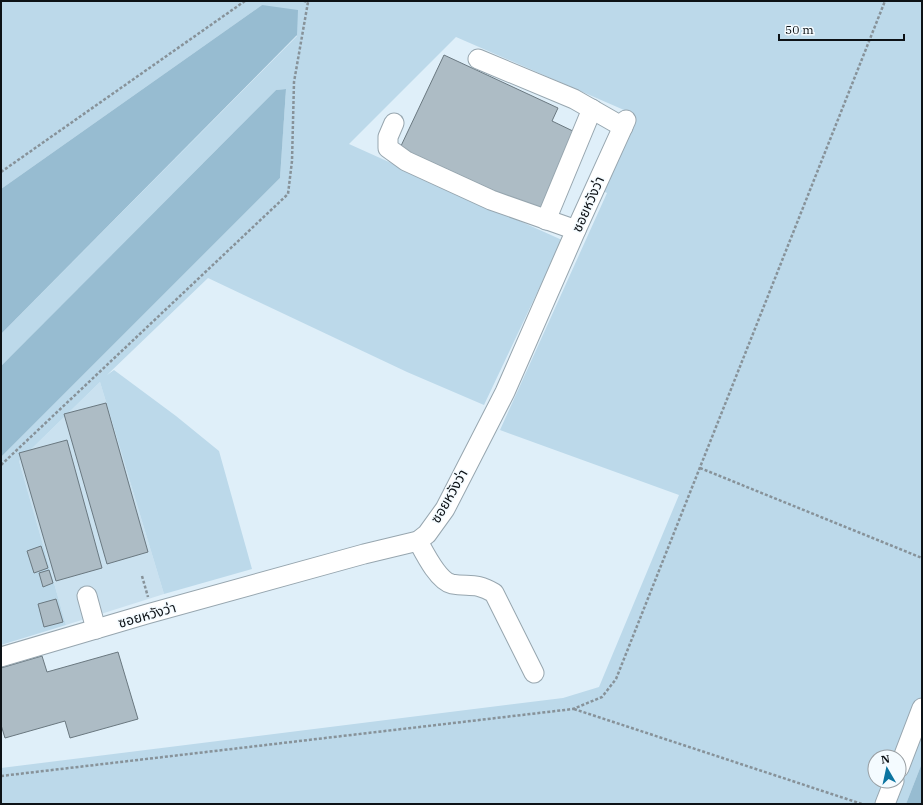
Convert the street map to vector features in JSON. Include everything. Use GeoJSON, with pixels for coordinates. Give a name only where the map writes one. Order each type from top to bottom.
{"type":"FeatureCollection","features":[{"type":"Feature","properties":{"kind":"street"},"geometry":{"type":"LineString","coordinates":[[478,59],[574,99],[592,109],[546,220]]}},
{"type":"Feature","properties":{"kind":"street","name":"ซอยหวังว่า"},"geometry":{"type":"LineString","coordinates":[[1,657],[349,558],[418,541],[427,534],[445,509],[505,392],[624,123],[592,109]]}},
{"type":"Feature","properties":{"kind":"street"},"geometry":{"type":"LineString","coordinates":[[394,123],[388,136],[388,148],[406,161],[491,200],[576,230]]}},
{"type":"Feature","properties":{"kind":"street"},"geometry":{"type":"LineString","coordinates":[[418,541],[432,565],[450,584],[484,587],[494,593],[534,673]]}},
{"type":"Feature","properties":{"kind":"street"},"geometry":{"type":"LineString","coordinates":[[86,596],[96,629]]}},
{"type":"Feature","properties":{"kind":"street"},"geometry":{"type":"LineString","coordinates":[[906,749],[922,708]]}},
{"type":"Feature","properties":{"kind":"street"},"geometry":{"type":"LineString","coordinates":[[885,804],[891,789]]}},
{"type":"Feature","properties":{"kind":"path"},"geometry":{"type":"LineString","coordinates":[[1,172],[245,1]]}},
{"type":"Feature","properties":{"kind":"path"},"geometry":{"type":"LineString","coordinates":[[1,465],[288,194],[292,161],[294,82],[308,2],[304,1]]}},
{"type":"Feature","properties":{"kind":"path"},"geometry":{"type":"LineString","coordinates":[[1,776],[573,709],[602,697],[616,679],[885,1]]}},
{"type":"Feature","properties":{"kind":"path"},"geometry":{"type":"LineString","coordinates":[[700,468],[922,558]]}},
{"type":"Feature","properties":{"kind":"path"},"geometry":{"type":"LineString","coordinates":[[573,709],[862,804]]}},
{"type":"Feature","properties":{"kind":"shaded area"},"geometry":{"type":"Polygon","coordinates":[[[1,1],[922,1],[922,763],[906,804],[1,804],[1,768],[563,698],[599,687],[679,495],[500,430],[607,193],[587,184],[624,110],[456,37],[349,144],[562,240],[484,405],[407,372],[208,278],[107,375],[114,370],[176,416],[219,451],[252,569],[164,594],[100,382],[19,461],[66,625],[1,645],[1,457],[280,178],[286,89],[276,90],[1,366],[1,334],[297,36],[262,5],[1,189],[1,1]]]}},
{"type":"Feature","properties":{"kind":"shaded area"},"geometry":{"type":"Polygon","coordinates":[[[262,5],[298,10],[297,35],[1,334],[1,189],[262,5]]]}},
{"type":"Feature","properties":{"kind":"shaded area"},"geometry":{"type":"Polygon","coordinates":[[[286,89],[280,178],[1,457],[1,366],[276,90],[286,89]]]}},
{"type":"Feature","properties":{"kind":"shaded area"},"geometry":{"type":"Polygon","coordinates":[[[100,382],[164,594],[66,625],[19,461],[100,382]]]}},
{"type":"Feature","properties":{"kind":"shaded area"},"geometry":{"type":"Polygon","coordinates":[[[922,763],[922,804],[906,804],[922,763]]]}},
{"type":"Feature","properties":{"kind":"building"},"geometry":{"type":"Polygon","coordinates":[[[444,55],[558,108],[552,121],[577,133],[540,212],[400,148],[444,55]]]}},
{"type":"Feature","properties":{"kind":"building"},"geometry":{"type":"Polygon","coordinates":[[[106,403],[148,552],[107,564],[64,414],[106,403]]]}},
{"type":"Feature","properties":{"kind":"building"},"geometry":{"type":"Polygon","coordinates":[[[67,440],[102,568],[56,581],[19,453],[67,440]]]}},
{"type":"Feature","properties":{"kind":"building"},"geometry":{"type":"Polygon","coordinates":[[[41,546],[48,568],[34,573],[27,551],[41,546]]]}},
{"type":"Feature","properties":{"kind":"building"},"geometry":{"type":"Polygon","coordinates":[[[49,570],[53,583],[43,587],[39,573],[49,570]]]}},
{"type":"Feature","properties":{"kind":"building"},"geometry":{"type":"Polygon","coordinates":[[[56,599],[63,622],[44,627],[38,604],[56,599]]]}},
{"type":"Feature","properties":{"kind":"building"},"geometry":{"type":"Polygon","coordinates":[[[118,652],[138,719],[70,738],[65,721],[5,738],[1,725],[1,668],[42,656],[47,672],[118,652]]]}}]}
